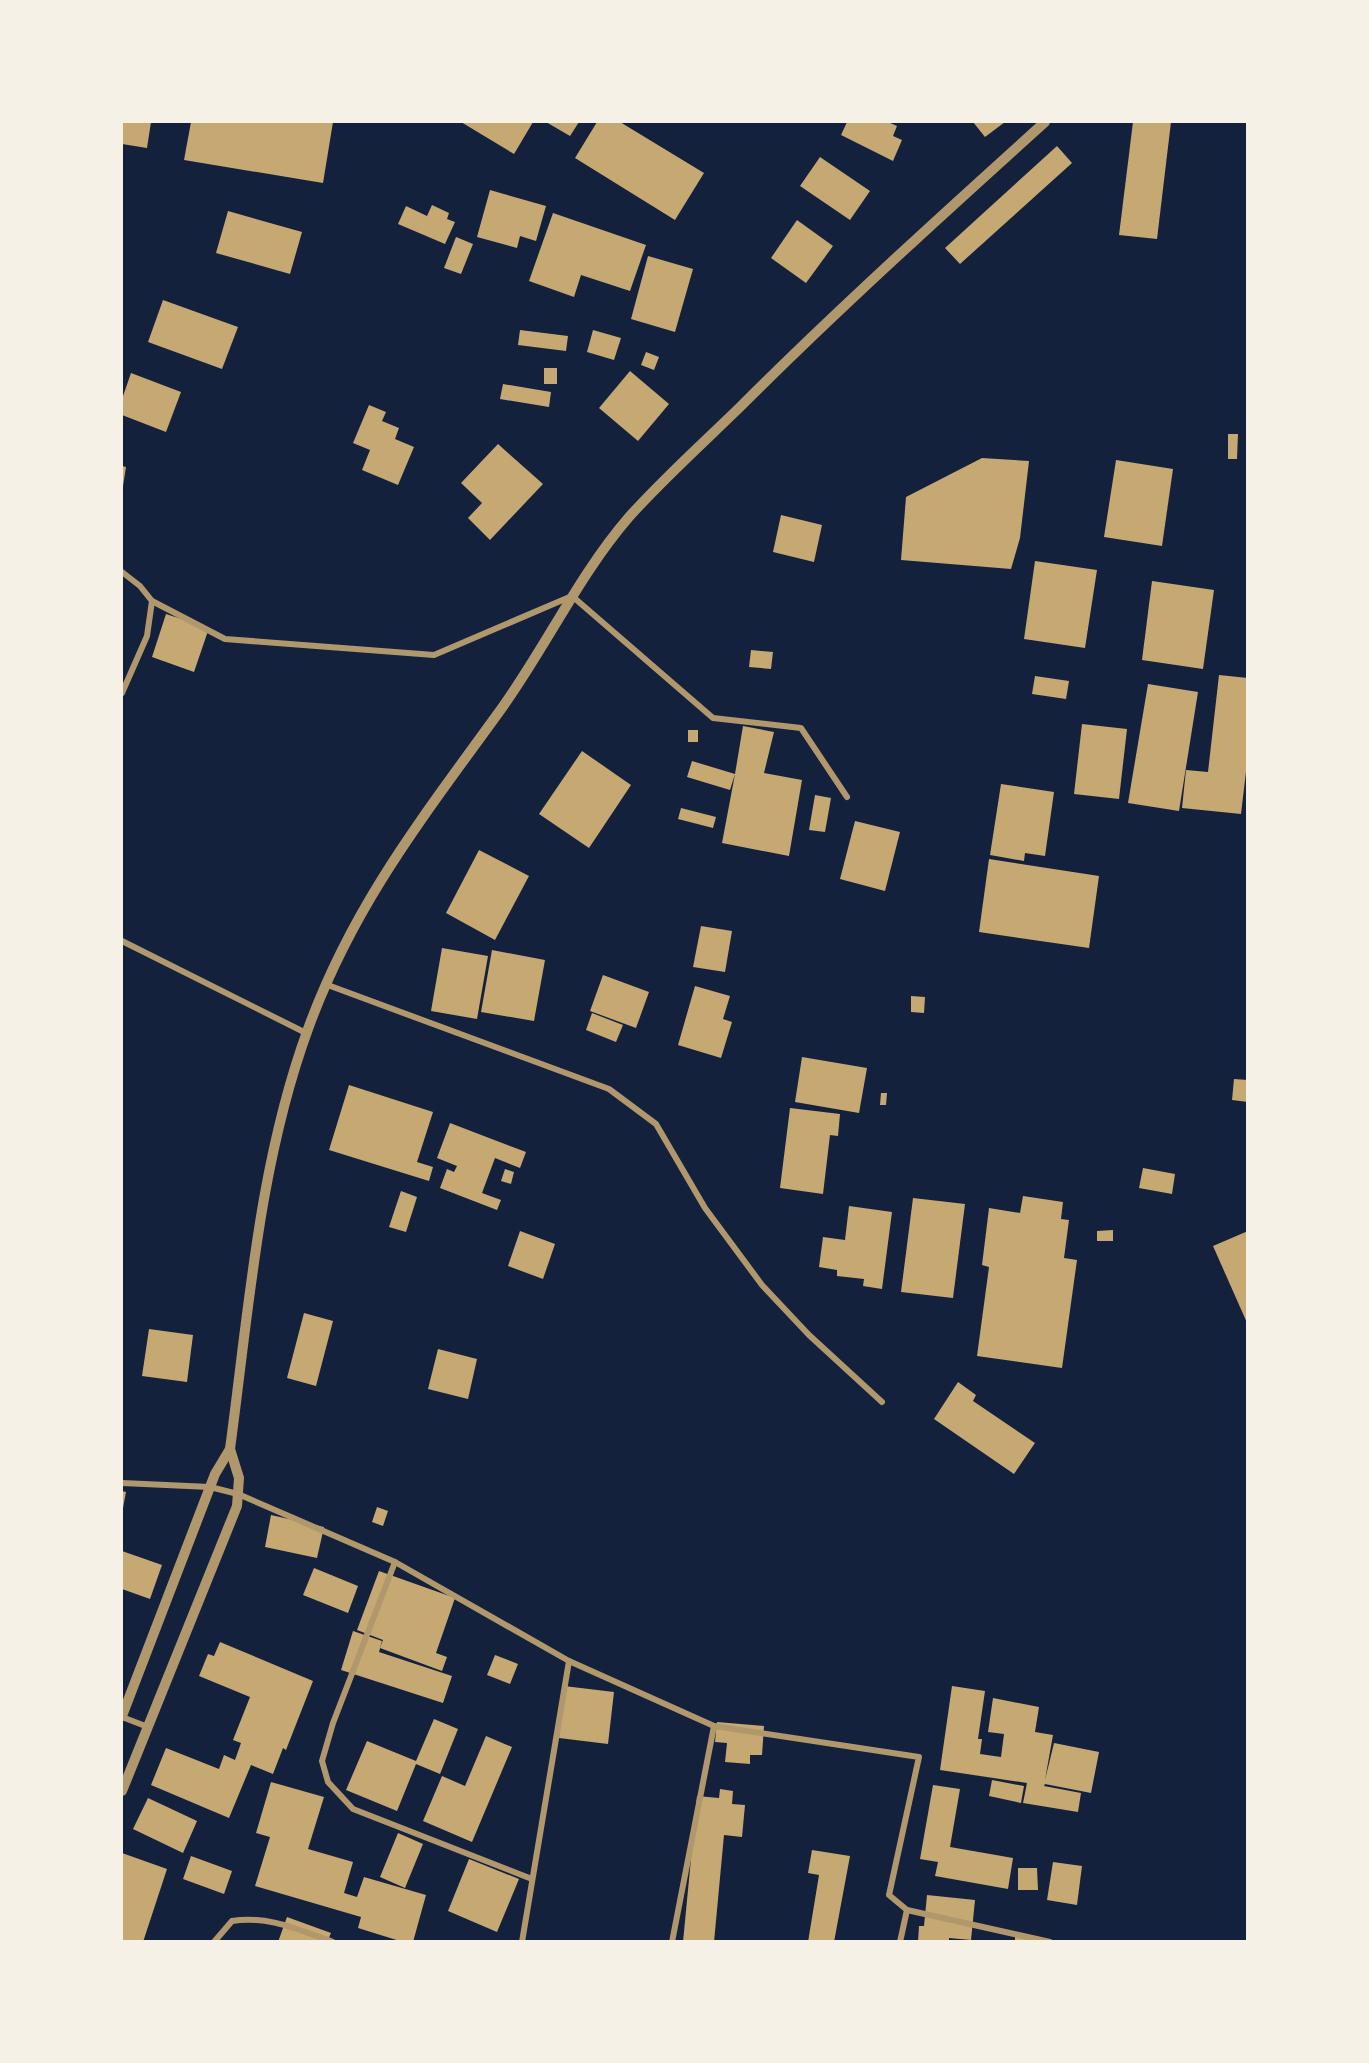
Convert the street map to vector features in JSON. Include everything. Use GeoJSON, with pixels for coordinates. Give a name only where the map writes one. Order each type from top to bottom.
{"type":"FeatureCollection","features":[{"type":"Feature","properties":{"kind":"street"},"geometry":{"type":"LineString","coordinates":[[148,1727],[122,1717],[210,1487],[230,1449],[268,1176],[291,1080],[325,984],[373,890],[525,676],[572,596],[610,540],[652,494],[837,310],[1045,122]]}},
{"type":"Feature","properties":{"kind":"street"},"geometry":{"type":"LineString","coordinates":[[122,572],[140,586],[152,601],[225,639],[434,655],[572,596]]}},
{"type":"Feature","properties":{"kind":"street"},"geometry":{"type":"LineString","coordinates":[[572,596],[713,718],[801,728],[847,797]]}},
{"type":"Feature","properties":{"kind":"street"},"geometry":{"type":"LineString","coordinates":[[122,693],[147,636],[152,601]]}},
{"type":"Feature","properties":{"kind":"street"},"geometry":{"type":"LineString","coordinates":[[122,941],[306,1033]]}},
{"type":"Feature","properties":{"kind":"street"},"geometry":{"type":"LineString","coordinates":[[325,984],[609,1089],[656,1124],[705,1208],[762,1285],[809,1335],[882,1402]]}},
{"type":"Feature","properties":{"kind":"street"},"geometry":{"type":"LineString","coordinates":[[122,1791],[232,1518],[238,1494],[237,1470],[230,1449]]}},
{"type":"Feature","properties":{"kind":"street"},"geometry":{"type":"LineString","coordinates":[[122,1483],[210,1487],[238,1494],[395,1562],[569,1661],[714,1726],[920,1757],[889,1895],[907,1910],[1050,1941]]}},
{"type":"Feature","properties":{"kind":"street"},"geometry":{"type":"LineString","coordinates":[[395,1562],[330,1732],[322,1761],[328,1782],[353,1809],[532,1879]]}},
{"type":"Feature","properties":{"kind":"street"},"geometry":{"type":"LineString","coordinates":[[522,1941],[569,1661]]}},
{"type":"Feature","properties":{"kind":"street"},"geometry":{"type":"LineString","coordinates":[[672,1941],[714,1726]]}},
{"type":"Feature","properties":{"kind":"street"},"geometry":{"type":"LineString","coordinates":[[900,1941],[907,1910]]}},
{"type":"Feature","properties":{"kind":"street"},"geometry":{"type":"LineString","coordinates":[[214,1941],[232,1921],[250,1917],[267,1920],[333,1941]]}},
{"type":"Feature","properties":{"kind":"building"},"geometry":{"type":"Polygon","coordinates":[[[122,122],[151,122],[147,148],[122,144],[122,122]]]}},
{"type":"Feature","properties":{"kind":"building"},"geometry":{"type":"Polygon","coordinates":[[[191,122],[333,122],[323,183],[184,160],[191,122]]]}},
{"type":"Feature","properties":{"kind":"building"},"geometry":{"type":"Polygon","coordinates":[[[461,122],[533,122],[514,154],[461,122]]]}},
{"type":"Feature","properties":{"kind":"building"},"geometry":{"type":"Polygon","coordinates":[[[546,122],[579,122],[570,136],[546,122]]]}},
{"type":"Feature","properties":{"kind":"building"},"geometry":{"type":"Polygon","coordinates":[[[597,122],[620,122],[704,173],[675,220],[575,158],[597,122]]]}},
{"type":"Feature","properties":{"kind":"building"},"geometry":{"type":"Polygon","coordinates":[[[847,122],[888,122],[897,126],[893,136],[902,140],[893,161],[841,135],[847,122]]]}},
{"type":"Feature","properties":{"kind":"building"},"geometry":{"type":"Polygon","coordinates":[[[973,122],[1005,122],[985,137],[973,122]]]}},
{"type":"Feature","properties":{"kind":"building"},"geometry":{"type":"Polygon","coordinates":[[[1133,122],[1171,122],[1157,239],[1119,235],[1133,122]]]}},
{"type":"Feature","properties":{"kind":"building"},"geometry":{"type":"Polygon","coordinates":[[[1057,146],[1072,163],[960,264],[945,248],[1057,146]]]}},
{"type":"Feature","properties":{"kind":"building"},"geometry":{"type":"Polygon","coordinates":[[[820,157],[870,191],[850,220],[800,186],[820,157]]]}},
{"type":"Feature","properties":{"kind":"building"},"geometry":{"type":"Polygon","coordinates":[[[490,190],[546,206],[536,241],[520,236],[517,248],[477,237],[490,190]]]}},
{"type":"Feature","properties":{"kind":"building"},"geometry":{"type":"Polygon","coordinates":[[[432,205],[449,213],[447,219],[455,222],[445,244],[398,224],[406,206],[427,216],[432,205]]]}},
{"type":"Feature","properties":{"kind":"building"},"geometry":{"type":"Polygon","coordinates":[[[228,211],[302,232],[290,274],[216,253],[228,211]]]}},
{"type":"Feature","properties":{"kind":"building"},"geometry":{"type":"Polygon","coordinates":[[[553,213],[646,245],[630,291],[581,275],[574,297],[529,281],[553,213]]]}},
{"type":"Feature","properties":{"kind":"building"},"geometry":{"type":"Polygon","coordinates":[[[797,220],[833,246],[806,283],[771,258],[797,220]]]}},
{"type":"Feature","properties":{"kind":"building"},"geometry":{"type":"Polygon","coordinates":[[[456,237],[473,244],[461,274],[444,268],[456,237]]]}},
{"type":"Feature","properties":{"kind":"building"},"geometry":{"type":"Polygon","coordinates":[[[648,256],[693,269],[675,332],[631,319],[648,256]]]}},
{"type":"Feature","properties":{"kind":"building"},"geometry":{"type":"Polygon","coordinates":[[[163,300],[238,327],[222,369],[148,342],[163,300]]]}},
{"type":"Feature","properties":{"kind":"building"},"geometry":{"type":"Polygon","coordinates":[[[520,330],[568,336],[566,351],[518,345],[520,330]]]}},
{"type":"Feature","properties":{"kind":"building"},"geometry":{"type":"Polygon","coordinates":[[[593,330],[621,338],[614,360],[587,352],[593,330]]]}},
{"type":"Feature","properties":{"kind":"building"},"geometry":{"type":"Polygon","coordinates":[[[646,352],[659,357],[654,370],[641,365],[646,352]]]}},
{"type":"Feature","properties":{"kind":"building"},"geometry":{"type":"Polygon","coordinates":[[[544,368],[557,368],[557,384],[544,384],[544,368]]]}},
{"type":"Feature","properties":{"kind":"building"},"geometry":{"type":"Polygon","coordinates":[[[630,371],[669,404],[638,441],[599,408],[630,371]]]}},
{"type":"Feature","properties":{"kind":"building"},"geometry":{"type":"Polygon","coordinates":[[[131,373],[181,392],[166,432],[122,415],[122,399],[131,373]]]}},
{"type":"Feature","properties":{"kind":"building"},"geometry":{"type":"Polygon","coordinates":[[[503,384],[551,392],[549,407],[500,399],[503,384]]]}},
{"type":"Feature","properties":{"kind":"building"},"geometry":{"type":"Polygon","coordinates":[[[369,405],[386,412],[382,421],[399,428],[395,439],[414,447],[398,485],[362,470],[370,450],[353,443],[369,405]]]}},
{"type":"Feature","properties":{"kind":"building"},"geometry":{"type":"Polygon","coordinates":[[[1228,434],[1238,434],[1237,459],[1228,459],[1228,434]]]}},
{"type":"Feature","properties":{"kind":"building"},"geometry":{"type":"Polygon","coordinates":[[[498,444],[543,484],[490,540],[468,518],[482,503],[461,483],[498,444]]]}},
{"type":"Feature","properties":{"kind":"building"},"geometry":{"type":"Polygon","coordinates":[[[982,458],[1029,461],[1020,538],[1011,569],[901,560],[906,497],[982,458]]]}},
{"type":"Feature","properties":{"kind":"building"},"geometry":{"type":"Polygon","coordinates":[[[1116,460],[1173,469],[1162,546],[1104,537],[1116,460]]]}},
{"type":"Feature","properties":{"kind":"building"},"geometry":{"type":"Polygon","coordinates":[[[122,466],[126,467],[123,486],[122,486],[122,466]]]}},
{"type":"Feature","properties":{"kind":"building"},"geometry":{"type":"Polygon","coordinates":[[[781,515],[822,525],[814,562],[773,552],[781,515]]]}},
{"type":"Feature","properties":{"kind":"building"},"geometry":{"type":"Polygon","coordinates":[[[1035,561],[1097,570],[1085,648],[1024,639],[1035,561]]]}},
{"type":"Feature","properties":{"kind":"building"},"geometry":{"type":"Polygon","coordinates":[[[1152,581],[1214,590],[1203,669],[1142,660],[1152,581]]]}},
{"type":"Feature","properties":{"kind":"building"},"geometry":{"type":"Polygon","coordinates":[[[166,614],[209,628],[194,672],[152,657],[166,614]]]}},
{"type":"Feature","properties":{"kind":"building"},"geometry":{"type":"Polygon","coordinates":[[[751,650],[773,652],[771,669],[749,667],[751,650]]]}},
{"type":"Feature","properties":{"kind":"building"},"geometry":{"type":"Polygon","coordinates":[[[1219,675],[1248,678],[1248,755],[1241,814],[1182,808],[1186,770],[1208,772],[1219,675]]]}},
{"type":"Feature","properties":{"kind":"building"},"geometry":{"type":"Polygon","coordinates":[[[1035,676],[1069,681],[1066,699],[1032,694],[1035,676]]]}},
{"type":"Feature","properties":{"kind":"building"},"geometry":{"type":"Polygon","coordinates":[[[1148,684],[1198,692],[1179,811],[1128,803],[1148,684]]]}},
{"type":"Feature","properties":{"kind":"building"},"geometry":{"type":"Polygon","coordinates":[[[1082,724],[1127,729],[1119,799],[1074,794],[1082,724]]]}},
{"type":"Feature","properties":{"kind":"building"},"geometry":{"type":"Polygon","coordinates":[[[743,726],[774,732],[764,773],[802,780],[789,856],[722,843],[743,726]]]}},
{"type":"Feature","properties":{"kind":"building"},"geometry":{"type":"Polygon","coordinates":[[[688,730],[698,730],[698,742],[688,742],[688,730]]]}},
{"type":"Feature","properties":{"kind":"building"},"geometry":{"type":"Polygon","coordinates":[[[582,751],[631,785],[589,848],[539,814],[582,751]]]}},
{"type":"Feature","properties":{"kind":"building"},"geometry":{"type":"Polygon","coordinates":[[[692,761],[735,774],[730,790],[687,777],[692,761]]]}},
{"type":"Feature","properties":{"kind":"building"},"geometry":{"type":"Polygon","coordinates":[[[1001,784],[1054,792],[1045,856],[1025,853],[1024,861],[990,855],[1001,784]]]}},
{"type":"Feature","properties":{"kind":"building"},"geometry":{"type":"Polygon","coordinates":[[[815,795],[831,798],[825,832],[809,830],[815,795]]]}},
{"type":"Feature","properties":{"kind":"building"},"geometry":{"type":"Polygon","coordinates":[[[681,808],[716,817],[713,828],[678,819],[681,808]]]}},
{"type":"Feature","properties":{"kind":"building"},"geometry":{"type":"Polygon","coordinates":[[[855,821],[900,832],[885,891],[840,879],[855,821]]]}},
{"type":"Feature","properties":{"kind":"building"},"geometry":{"type":"Polygon","coordinates":[[[479,850],[529,876],[495,940],[446,913],[479,850]]]}},
{"type":"Feature","properties":{"kind":"building"},"geometry":{"type":"Polygon","coordinates":[[[989,859],[1099,876],[1089,948],[979,932],[989,859]]]}},
{"type":"Feature","properties":{"kind":"building"},"geometry":{"type":"Polygon","coordinates":[[[701,926],[732,931],[725,972],[693,967],[701,926]]]}},
{"type":"Feature","properties":{"kind":"building"},"geometry":{"type":"Polygon","coordinates":[[[442,948],[488,956],[477,1019],[431,1011],[442,948]]]}},
{"type":"Feature","properties":{"kind":"building"},"geometry":{"type":"Polygon","coordinates":[[[492,950],[545,960],[534,1021],[481,1012],[492,950]]]}},
{"type":"Feature","properties":{"kind":"building"},"geometry":{"type":"Polygon","coordinates":[[[603,975],[649,992],[636,1028],[590,1011],[603,975]]]}},
{"type":"Feature","properties":{"kind":"building"},"geometry":{"type":"Polygon","coordinates":[[[695,986],[730,996],[723,1019],[732,1022],[721,1058],[678,1045],[695,986]]]}},
{"type":"Feature","properties":{"kind":"building"},"geometry":{"type":"Polygon","coordinates":[[[911,996],[925,997],[924,1013],[911,1012],[911,996]]]}},
{"type":"Feature","properties":{"kind":"building"},"geometry":{"type":"Polygon","coordinates":[[[592,1013],[623,1025],[616,1042],[586,1030],[592,1013]]]}},
{"type":"Feature","properties":{"kind":"building"},"geometry":{"type":"Polygon","coordinates":[[[802,1057],[867,1068],[859,1113],[795,1102],[802,1057]]]}},
{"type":"Feature","properties":{"kind":"building"},"geometry":{"type":"Polygon","coordinates":[[[1234,1079],[1248,1080],[1248,1102],[1232,1100],[1234,1079]]]}},
{"type":"Feature","properties":{"kind":"building"},"geometry":{"type":"Polygon","coordinates":[[[349,1085],[433,1112],[417,1162],[433,1167],[429,1181],[329,1150],[349,1085]]]}},
{"type":"Feature","properties":{"kind":"building"},"geometry":{"type":"Polygon","coordinates":[[[881,1093],[887,1093],[886,1105],[880,1105],[881,1093]]]}},
{"type":"Feature","properties":{"kind":"building"},"geometry":{"type":"Polygon","coordinates":[[[790,1108],[840,1114],[838,1136],[830,1135],[823,1194],[780,1188],[790,1108]]]}},
{"type":"Feature","properties":{"kind":"building"},"geometry":{"type":"Polygon","coordinates":[[[450,1123],[526,1152],[520,1168],[495,1158],[482,1193],[501,1200],[497,1210],[440,1188],[447,1169],[454,1172],[457,1166],[437,1158],[450,1123]]]}},
{"type":"Feature","properties":{"kind":"building"},"geometry":{"type":"Polygon","coordinates":[[[1143,1168],[1175,1174],[1172,1194],[1139,1188],[1143,1168]]]}},
{"type":"Feature","properties":{"kind":"building"},"geometry":{"type":"Polygon","coordinates":[[[505,1169],[514,1172],[511,1184],[501,1181],[505,1169]]]}},
{"type":"Feature","properties":{"kind":"building"},"geometry":{"type":"Polygon","coordinates":[[[401,1191],[417,1197],[406,1232],[389,1227],[401,1191]]]}},
{"type":"Feature","properties":{"kind":"building"},"geometry":{"type":"Polygon","coordinates":[[[1023,1196],[1063,1202],[1061,1219],[1069,1220],[1064,1258],[1077,1260],[1062,1368],[977,1356],[989,1267],[982,1265],[989,1208],[1020,1213],[1023,1196]]]}},
{"type":"Feature","properties":{"kind":"building"},"geometry":{"type":"Polygon","coordinates":[[[913,1198],[965,1204],[953,1298],[901,1292],[913,1198]]]}},
{"type":"Feature","properties":{"kind":"building"},"geometry":{"type":"Polygon","coordinates":[[[849,1206],[892,1212],[882,1289],[863,1286],[864,1279],[837,1276],[837,1270],[819,1267],[823,1237],[845,1240],[849,1206]]]}},
{"type":"Feature","properties":{"kind":"building"},"geometry":{"type":"Polygon","coordinates":[[[1113,1230],[1113,1241],[1097,1241],[1097,1231],[1113,1230]]]}},
{"type":"Feature","properties":{"kind":"building"},"geometry":{"type":"Polygon","coordinates":[[[520,1231],[555,1244],[543,1279],[508,1266],[520,1231]]]}},
{"type":"Feature","properties":{"kind":"building"},"geometry":{"type":"Polygon","coordinates":[[[1248,1231],[1248,1325],[1213,1246],[1248,1231]]]}},
{"type":"Feature","properties":{"kind":"building"},"geometry":{"type":"Polygon","coordinates":[[[304,1313],[333,1321],[316,1386],[287,1378],[304,1313]]]}},
{"type":"Feature","properties":{"kind":"building"},"geometry":{"type":"Polygon","coordinates":[[[149,1329],[193,1335],[187,1382],[142,1376],[149,1329]]]}},
{"type":"Feature","properties":{"kind":"building"},"geometry":{"type":"Polygon","coordinates":[[[438,1349],[477,1359],[468,1399],[428,1389],[438,1349]]]}},
{"type":"Feature","properties":{"kind":"building"},"geometry":{"type":"Polygon","coordinates":[[[958,1382],[976,1395],[973,1401],[1035,1443],[1014,1474],[934,1419],[958,1382]]]}},
{"type":"Feature","properties":{"kind":"building"},"geometry":{"type":"Polygon","coordinates":[[[122,1491],[126,1492],[123,1508],[122,1508],[122,1491]]]}},
{"type":"Feature","properties":{"kind":"building"},"geometry":{"type":"Polygon","coordinates":[[[377,1507],[388,1511],[383,1526],[372,1522],[377,1507]]]}},
{"type":"Feature","properties":{"kind":"building"},"geometry":{"type":"Polygon","coordinates":[[[271,1515],[324,1527],[317,1558],[265,1547],[271,1515]]]}},
{"type":"Feature","properties":{"kind":"building"},"geometry":{"type":"Polygon","coordinates":[[[122,1551],[162,1565],[150,1599],[122,1589],[122,1551]]]}},
{"type":"Feature","properties":{"kind":"building"},"geometry":{"type":"Polygon","coordinates":[[[314,1568],[358,1586],[348,1613],[303,1595],[314,1568]]]}},
{"type":"Feature","properties":{"kind":"building"},"geometry":{"type":"Polygon","coordinates":[[[379,1571],[455,1598],[436,1653],[447,1657],[442,1671],[380,1648],[383,1640],[357,1630],[379,1571]]]}},
{"type":"Feature","properties":{"kind":"building"},"geometry":{"type":"Polygon","coordinates":[[[353,1631],[382,1641],[379,1652],[452,1676],[443,1703],[341,1670],[353,1631]]]}},
{"type":"Feature","properties":{"kind":"building"},"geometry":{"type":"Polygon","coordinates":[[[220,1642],[313,1681],[286,1750],[283,1748],[273,1774],[251,1765],[229,1818],[151,1785],[166,1748],[219,1769],[224,1755],[235,1760],[241,1743],[233,1740],[250,1697],[199,1676],[208,1654],[214,1656],[220,1642]]]}},
{"type":"Feature","properties":{"kind":"building"},"geometry":{"type":"Polygon","coordinates":[[[495,1655],[518,1664],[510,1684],[487,1675],[495,1655]]]}},
{"type":"Feature","properties":{"kind":"building"},"geometry":{"type":"Polygon","coordinates":[[[564,1686],[614,1692],[608,1744],[559,1738],[564,1686]]]}},
{"type":"Feature","properties":{"kind":"building"},"geometry":{"type":"Polygon","coordinates":[[[952,1686],[985,1691],[978,1739],[982,1739],[980,1754],[1001,1757],[1004,1734],[988,1732],[993,1698],[1039,1707],[1035,1732],[1053,1735],[1045,1780],[1054,1743],[1099,1752],[1091,1793],[1045,1784],[1044,1786],[1081,1793],[1078,1812],[1023,1803],[1027,1783],[940,1770],[952,1686]]]}},
{"type":"Feature","properties":{"kind":"building"},"geometry":{"type":"Polygon","coordinates":[[[434,1719],[458,1729],[440,1774],[416,1764],[397,1811],[346,1790],[367,1741],[416,1761],[434,1719]]]}},
{"type":"Feature","properties":{"kind":"building"},"geometry":{"type":"Polygon","coordinates":[[[717,1722],[764,1726],[762,1755],[750,1755],[750,1764],[725,1762],[727,1743],[715,1742],[717,1722]]]}},
{"type":"Feature","properties":{"kind":"building"},"geometry":{"type":"Polygon","coordinates":[[[486,1736],[512,1747],[472,1842],[423,1821],[442,1776],[465,1786],[486,1736]]]}},
{"type":"Feature","properties":{"kind":"building"},"geometry":{"type":"Polygon","coordinates":[[[992,1780],[1024,1786],[1021,1803],[989,1796],[992,1780]]]}},
{"type":"Feature","properties":{"kind":"building"},"geometry":{"type":"Polygon","coordinates":[[[271,1782],[324,1797],[308,1849],[353,1862],[344,1893],[357,1897],[364,1877],[426,1895],[413,1942],[403,1942],[358,1928],[361,1917],[255,1886],[270,1837],[256,1833],[271,1782]]]}},
{"type":"Feature","properties":{"kind":"building"},"geometry":{"type":"Polygon","coordinates":[[[933,1785],[960,1789],[950,1847],[1013,1858],[1008,1889],[935,1876],[938,1862],[920,1859],[933,1785]]]}},
{"type":"Feature","properties":{"kind":"building"},"geometry":{"type":"Polygon","coordinates":[[[720,1789],[733,1791],[732,1804],[745,1805],[742,1837],[724,1835],[714,1942],[683,1942],[697,1796],[719,1798],[720,1789]]]}},
{"type":"Feature","properties":{"kind":"building"},"geometry":{"type":"Polygon","coordinates":[[[148,1798],[197,1821],[183,1853],[133,1829],[148,1798]]]}},
{"type":"Feature","properties":{"kind":"building"},"geometry":{"type":"Polygon","coordinates":[[[398,1833],[423,1844],[405,1888],[380,1877],[398,1833]]]}},
{"type":"Feature","properties":{"kind":"building"},"geometry":{"type":"Polygon","coordinates":[[[812,1850],[850,1856],[834,1942],[808,1942],[819,1875],[808,1873],[812,1850]]]}},
{"type":"Feature","properties":{"kind":"building"},"geometry":{"type":"Polygon","coordinates":[[[122,1853],[167,1869],[143,1942],[122,1942],[122,1853]]]}},
{"type":"Feature","properties":{"kind":"building"},"geometry":{"type":"Polygon","coordinates":[[[191,1856],[232,1871],[224,1894],[183,1879],[191,1856]]]}},
{"type":"Feature","properties":{"kind":"building"},"geometry":{"type":"Polygon","coordinates":[[[469,1859],[519,1879],[497,1932],[448,1911],[469,1859]]]}},
{"type":"Feature","properties":{"kind":"building"},"geometry":{"type":"Polygon","coordinates":[[[1053,1862],[1082,1866],[1077,1905],[1047,1900],[1053,1862]]]}},
{"type":"Feature","properties":{"kind":"building"},"geometry":{"type":"Polygon","coordinates":[[[1018,1868],[1037,1868],[1038,1890],[1018,1890],[1018,1868]]]}},
{"type":"Feature","properties":{"kind":"building"},"geometry":{"type":"Polygon","coordinates":[[[927,1895],[975,1900],[971,1940],[949,1938],[949,1942],[918,1942],[919,1926],[924,1926],[927,1895]]]}},
{"type":"Feature","properties":{"kind":"building"},"geometry":{"type":"Polygon","coordinates":[[[287,1917],[331,1933],[327,1942],[278,1942],[287,1917]]]}},
{"type":"Feature","properties":{"kind":"building"},"geometry":{"type":"Polygon","coordinates":[[[1015,1936],[1032,1938],[1031,1942],[1015,1942],[1015,1936]]]}}]}
